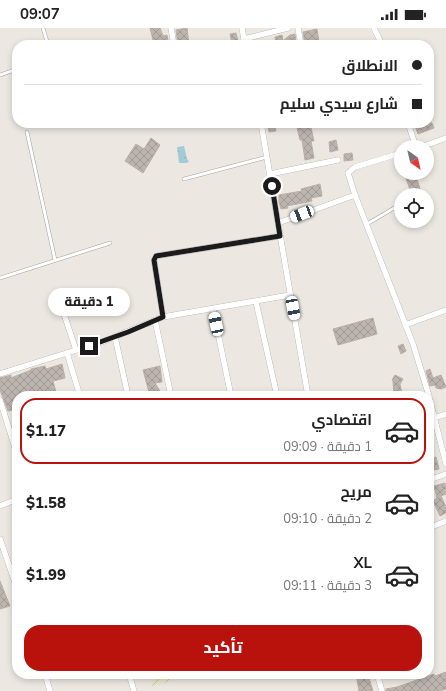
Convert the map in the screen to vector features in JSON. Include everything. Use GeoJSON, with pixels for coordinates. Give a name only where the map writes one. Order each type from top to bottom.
{"type":"FeatureCollection","features":[{"type":"Feature","properties":{"kind":"street"},"geometry":{"type":"LineString","coordinates":[[171,28],[173,40]]}},
{"type":"Feature","properties":{"kind":"street"},"geometry":{"type":"LineString","coordinates":[[242,28],[245,40]]}},
{"type":"Feature","properties":{"kind":"street"},"geometry":{"type":"LineString","coordinates":[[251,40],[288,28]]}},
{"type":"Feature","properties":{"kind":"street"},"geometry":{"type":"LineString","coordinates":[[298,28],[300,40]]}},
{"type":"Feature","properties":{"kind":"street"},"geometry":{"type":"LineString","coordinates":[[374,28],[380,40]]}},
{"type":"Feature","properties":{"kind":"street"},"geometry":{"type":"LineString","coordinates":[[262,128],[307,391]]}},
{"type":"Feature","properties":{"kind":"street"},"geometry":{"type":"LineString","coordinates":[[410,128],[414,140]]}},
{"type":"Feature","properties":{"kind":"street"},"geometry":{"type":"LineString","coordinates":[[434,142],[446,138]]}},
{"type":"Feature","properties":{"kind":"street"},"geometry":{"type":"LineString","coordinates":[[394,155],[355,167],[349,171],[355,195],[405,325],[427,391]]}},
{"type":"Feature","properties":{"kind":"street"},"geometry":{"type":"LineString","coordinates":[[270,174],[338,160]]}},
{"type":"Feature","properties":{"kind":"street"},"geometry":{"type":"LineString","coordinates":[[278,223],[355,195]]}},
{"type":"Feature","properties":{"kind":"street"},"geometry":{"type":"LineString","coordinates":[[163,317],[154,260],[156,256],[280,236]]}},
{"type":"Feature","properties":{"kind":"street"},"geometry":{"type":"LineString","coordinates":[[0,374],[115,337],[163,317],[290,296]]}},
{"type":"Feature","properties":{"kind":"street"},"geometry":{"type":"LineString","coordinates":[[256,302],[276,391]]}},
{"type":"Feature","properties":{"kind":"street"},"geometry":{"type":"LineString","coordinates":[[213,309],[230,391]]}},
{"type":"Feature","properties":{"kind":"street"},"geometry":{"type":"LineString","coordinates":[[405,325],[446,310]]}},
{"type":"Feature","properties":{"kind":"street"},"geometry":{"type":"LineString","coordinates":[[63,311],[76,350]]}},
{"type":"Feature","properties":{"kind":"street"},"geometry":{"type":"LineString","coordinates":[[155,320],[170,391]]}},
{"type":"Feature","properties":{"kind":"street"},"geometry":{"type":"LineString","coordinates":[[115,337],[127,391]]}},
{"type":"Feature","properties":{"kind":"street"},"geometry":{"type":"LineString","coordinates":[[67,353],[78,391]]}},
{"type":"Feature","properties":{"kind":"street"},"geometry":{"type":"LineString","coordinates":[[0,400],[12,431]]}},
{"type":"Feature","properties":{"kind":"street"},"geometry":{"type":"LineString","coordinates":[[446,414],[434,418],[446,464]]}},
{"type":"Feature","properties":{"kind":"street"},"geometry":{"type":"LineString","coordinates":[[434,478],[446,474]]}},
{"type":"Feature","properties":{"kind":"street"},"geometry":{"type":"LineString","coordinates":[[0,506],[12,501]]}},
{"type":"Feature","properties":{"kind":"street"},"geometry":{"type":"LineString","coordinates":[[434,526],[446,521]]}},
{"type":"Feature","properties":{"kind":"street"},"geometry":{"type":"LineString","coordinates":[[0,539],[12,574]]}},
{"type":"Feature","properties":{"kind":"street"},"geometry":{"type":"LineString","coordinates":[[46,679],[50,691]]}},
{"type":"Feature","properties":{"kind":"street"},"geometry":{"type":"LineString","coordinates":[[130,679],[134,691]]}},
{"type":"Feature","properties":{"kind":"street"},"geometry":{"type":"LineString","coordinates":[[378,679],[382,691]]}},
{"type":"Feature","properties":{"kind":"lane"},"geometry":{"type":"LineString","coordinates":[[43,28],[47,40]]}},
{"type":"Feature","properties":{"kind":"lane"},"geometry":{"type":"LineString","coordinates":[[0,75],[12,71]]}},
{"type":"Feature","properties":{"kind":"lane"},"geometry":{"type":"LineString","coordinates":[[27,132],[55,260]]}},
{"type":"Feature","properties":{"kind":"lane"},"geometry":{"type":"LineString","coordinates":[[184,179],[267,157]]}},
{"type":"Feature","properties":{"kind":"lane"},"geometry":{"type":"LineString","coordinates":[[367,224],[394,208]]}},
{"type":"Feature","properties":{"kind":"lane"},"geometry":{"type":"LineString","coordinates":[[0,278],[110,243]]}},
{"type":"Feature","properties":{"kind":"green space"},"geometry":{"type":"Polygon","coordinates":[[[150,679],[176,679],[153,687],[150,679]]]}},
{"type":"Feature","properties":{"kind":"water"},"geometry":{"type":"Polygon","coordinates":[[[184,146],[187,159],[189,161],[187,163],[179,163],[177,147],[184,146]]]}},
{"type":"Feature","properties":{"kind":"building"},"geometry":{"type":"Polygon","coordinates":[[[150,28],[160,28],[163,36],[167,35],[168,40],[153,40],[150,28]]]}},
{"type":"Feature","properties":{"kind":"building"},"geometry":{"type":"Polygon","coordinates":[[[187,28],[188,40],[177,40],[176,30],[187,28]]]}},
{"type":"Feature","properties":{"kind":"building"},"geometry":{"type":"Polygon","coordinates":[[[317,29],[319,40],[304,40],[303,32],[317,29]]]}},
{"type":"Feature","properties":{"kind":"building"},"geometry":{"type":"Polygon","coordinates":[[[236,33],[238,40],[231,40],[230,34],[236,33]]]}},
{"type":"Feature","properties":{"kind":"building"},"geometry":{"type":"Polygon","coordinates":[[[295,34],[296,40],[284,40],[290,35],[295,34]]]}},
{"type":"Feature","properties":{"kind":"building"},"geometry":{"type":"Polygon","coordinates":[[[282,35],[283,40],[275,40],[275,37],[282,35]]]}},
{"type":"Feature","properties":{"kind":"building"},"geometry":{"type":"Polygon","coordinates":[[[268,128],[275,128],[276,131],[269,132],[268,128]]]}},
{"type":"Feature","properties":{"kind":"building"},"geometry":{"type":"Polygon","coordinates":[[[297,128],[311,128],[314,141],[311,141],[314,158],[305,160],[302,140],[300,140],[297,128]]]}},
{"type":"Feature","properties":{"kind":"building"},"geometry":{"type":"Polygon","coordinates":[[[416,128],[434,128],[418,134],[416,128]]]}},
{"type":"Feature","properties":{"kind":"building"},"geometry":{"type":"Polygon","coordinates":[[[151,138],[160,145],[143,173],[125,161],[136,144],[144,149],[151,138]]]}},
{"type":"Feature","properties":{"kind":"building"},"geometry":{"type":"Polygon","coordinates":[[[336,140],[338,150],[330,152],[329,142],[336,140]]]}},
{"type":"Feature","properties":{"kind":"building"},"geometry":{"type":"Polygon","coordinates":[[[352,153],[353,160],[344,161],[344,154],[352,153]]]}},
{"type":"Feature","properties":{"kind":"building"},"geometry":{"type":"Polygon","coordinates":[[[407,180],[417,180],[420,188],[409,188],[407,180]]]}},
{"type":"Feature","properties":{"kind":"building"},"geometry":{"type":"Polygon","coordinates":[[[320,184],[322,196],[311,198],[312,201],[287,206],[288,208],[281,209],[279,195],[302,191],[301,189],[320,184]]]}},
{"type":"Feature","properties":{"kind":"building"},"geometry":{"type":"Polygon","coordinates":[[[373,318],[377,334],[338,345],[333,329],[373,318]]]}},
{"type":"Feature","properties":{"kind":"building"},"geometry":{"type":"Polygon","coordinates":[[[403,344],[406,351],[401,354],[398,346],[403,344]]]}},
{"type":"Feature","properties":{"kind":"building"},"geometry":{"type":"Polygon","coordinates":[[[62,364],[65,378],[53,381],[56,391],[12,391],[12,410],[8,411],[0,390],[0,378],[11,375],[11,378],[31,369],[45,366],[46,369],[62,364]]]}},
{"type":"Feature","properties":{"kind":"building"},"geometry":{"type":"Polygon","coordinates":[[[160,366],[162,382],[155,383],[160,391],[149,391],[143,370],[160,366]]]}},
{"type":"Feature","properties":{"kind":"building"},"geometry":{"type":"Polygon","coordinates":[[[430,369],[433,378],[441,375],[446,387],[441,389],[436,388],[435,385],[430,386],[426,371],[430,369]]]}},
{"type":"Feature","properties":{"kind":"building"},"geometry":{"type":"Polygon","coordinates":[[[395,375],[403,379],[400,384],[401,391],[394,391],[392,380],[395,375]]]}},
{"type":"Feature","properties":{"kind":"building"},"geometry":{"type":"Polygon","coordinates":[[[436,457],[439,469],[434,470],[434,458],[436,457]]]}},
{"type":"Feature","properties":{"kind":"building"},"geometry":{"type":"Polygon","coordinates":[[[445,483],[446,494],[441,496],[446,507],[446,513],[440,516],[434,503],[434,500],[437,498],[434,486],[445,483]]]}},
{"type":"Feature","properties":{"kind":"building"},"geometry":{"type":"Polygon","coordinates":[[[0,581],[10,606],[0,609],[0,581]]]}},
{"type":"Feature","properties":{"kind":"building"},"geometry":{"type":"Polygon","coordinates":[[[446,672],[446,689],[439,691],[386,691],[386,689],[397,687],[420,679],[434,679],[434,674],[435,676],[446,672]]]}},
{"type":"Feature","properties":{"kind":"building"},"geometry":{"type":"Polygon","coordinates":[[[357,679],[369,679],[373,691],[359,691],[357,679]]]}},
{"type":"Feature","properties":{"kind":"route"},"geometry":{"type":"LineString","coordinates":[[89,346],[163,317],[154,260],[156,256],[280,236],[272,186]]}}]}
